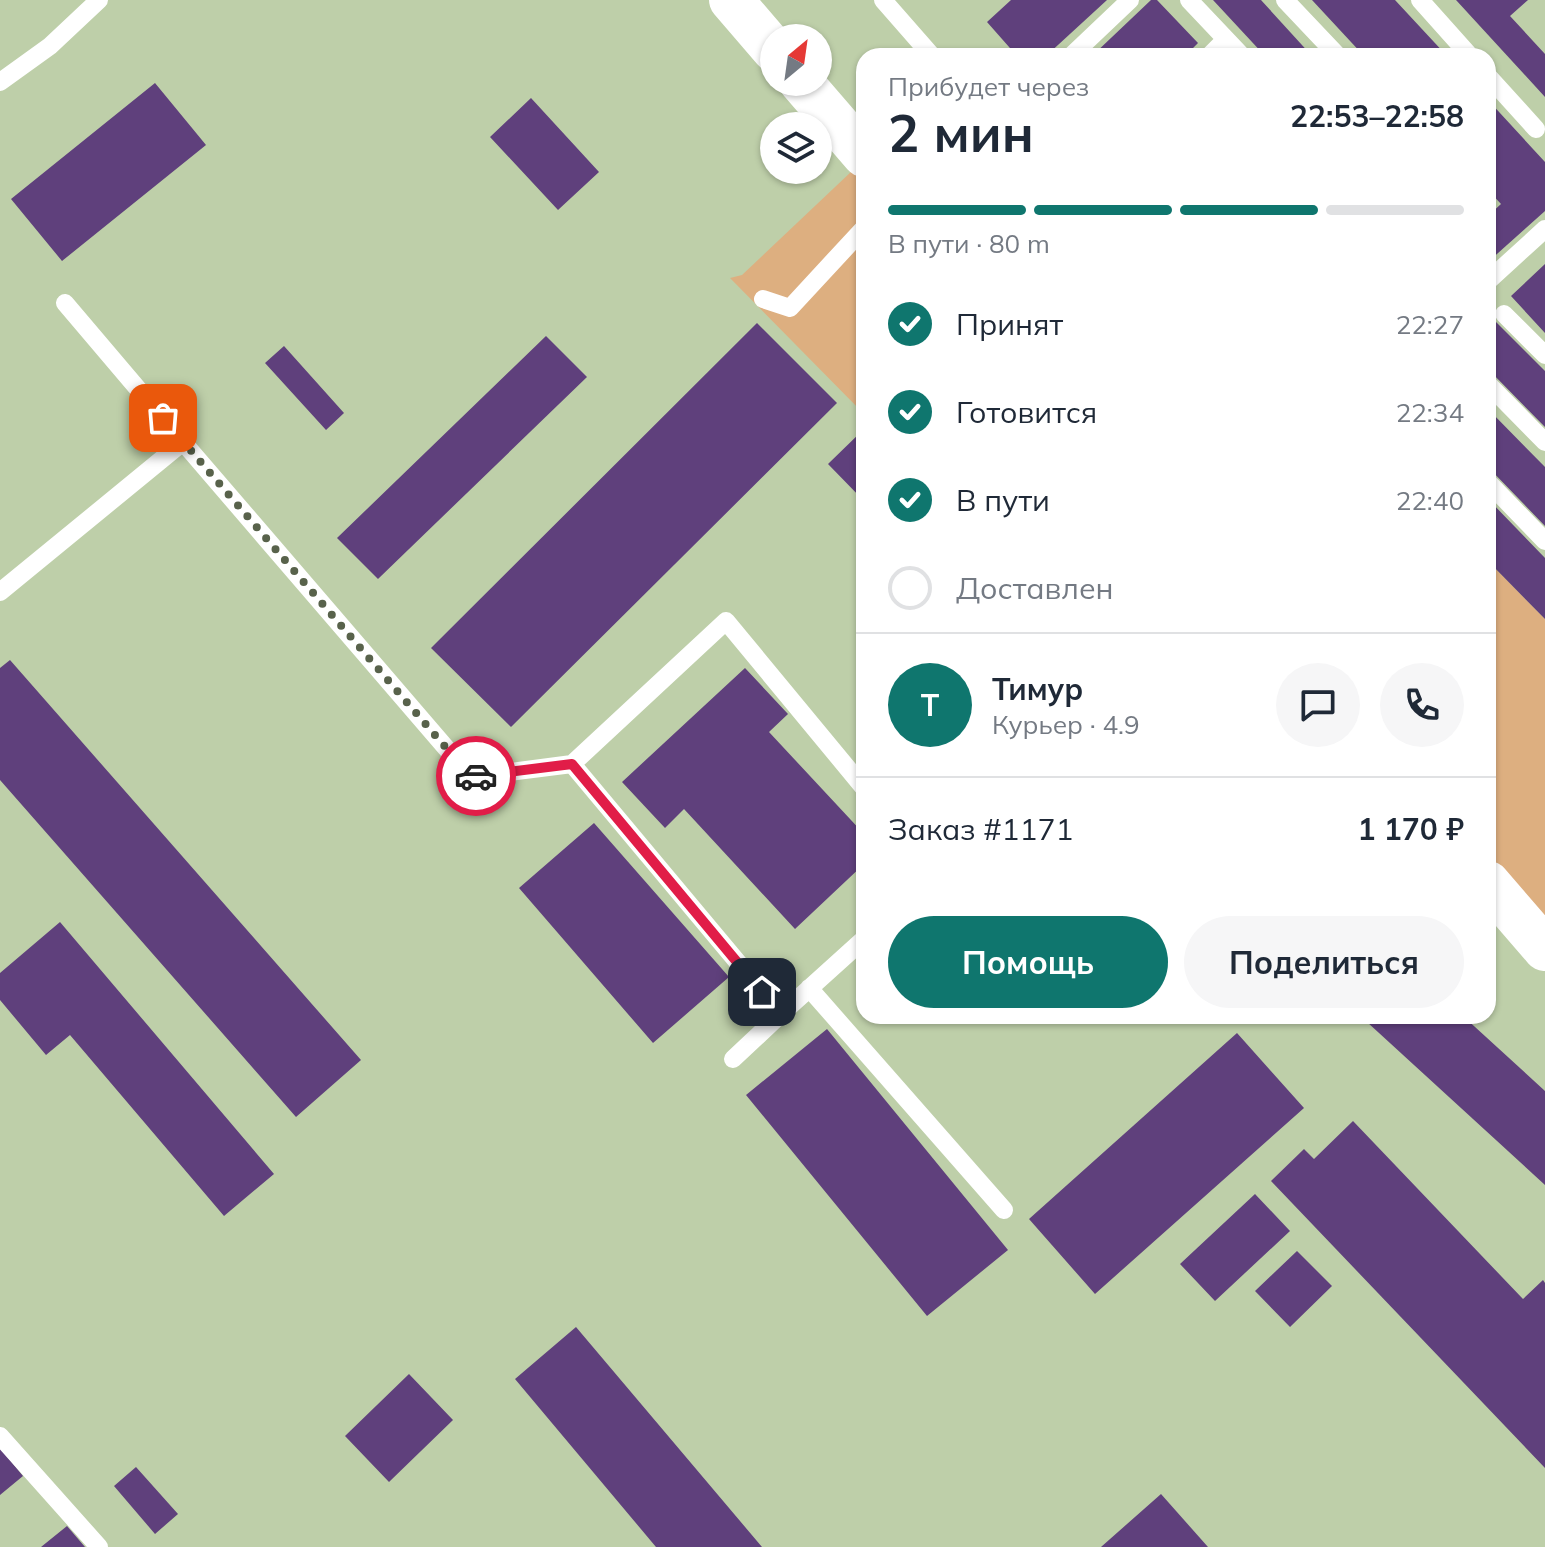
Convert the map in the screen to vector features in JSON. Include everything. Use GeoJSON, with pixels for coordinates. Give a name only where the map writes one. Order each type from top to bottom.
{"type":"FeatureCollection","features":[{"type":"Feature","properties":{"kind":"street"},"geometry":{"type":"LineString","coordinates":[[731,0],[760,34]]}},
{"type":"Feature","properties":{"kind":"street"},"geometry":{"type":"LineString","coordinates":[[813,96],[856,146]]}},
{"type":"Feature","properties":{"kind":"street"},"geometry":{"type":"LineString","coordinates":[[1496,892],[1545,949]]}},
{"type":"Feature","properties":{"kind":"lane"},"geometry":{"type":"LineString","coordinates":[[0,82],[50,46],[99,0]]}},
{"type":"Feature","properties":{"kind":"lane"},"geometry":{"type":"LineString","coordinates":[[883,0],[925,48]]}},
{"type":"Feature","properties":{"kind":"lane"},"geometry":{"type":"LineString","coordinates":[[1079,48],[1130,0]]}},
{"type":"Feature","properties":{"kind":"lane"},"geometry":{"type":"LineString","coordinates":[[1189,0],[1234,48]]}},
{"type":"Feature","properties":{"kind":"lane"},"geometry":{"type":"LineString","coordinates":[[1285,0],[1330,48]]}},
{"type":"Feature","properties":{"kind":"lane"},"geometry":{"type":"LineString","coordinates":[[1420,0],[1463,48]]}},
{"type":"Feature","properties":{"kind":"lane"},"geometry":{"type":"LineString","coordinates":[[1217,48],[1226,39]]}},
{"type":"Feature","properties":{"kind":"lane"},"geometry":{"type":"LineString","coordinates":[[1496,85],[1536,129]]}},
{"type":"Feature","properties":{"kind":"lane"},"geometry":{"type":"LineString","coordinates":[[1496,274],[1545,229]]}},
{"type":"Feature","properties":{"kind":"lane"},"geometry":{"type":"LineString","coordinates":[[763,299],[790,308],[856,237]]}},
{"type":"Feature","properties":{"kind":"lane"},"geometry":{"type":"LineString","coordinates":[[65,303],[471,777],[572,764],[726,621],[856,778]]}},
{"type":"Feature","properties":{"kind":"lane"},"geometry":{"type":"LineString","coordinates":[[1504,314],[1545,355]]}},
{"type":"Feature","properties":{"kind":"lane"},"geometry":{"type":"LineString","coordinates":[[1496,392],[1545,442]]}},
{"type":"Feature","properties":{"kind":"lane"},"geometry":{"type":"LineString","coordinates":[[0,592],[183,442]]}},
{"type":"Feature","properties":{"kind":"lane"},"geometry":{"type":"LineString","coordinates":[[1496,490],[1545,541]]}},
{"type":"Feature","properties":{"kind":"lane"},"geometry":{"type":"LineString","coordinates":[[572,764],[781,1014]]}},
{"type":"Feature","properties":{"kind":"lane"},"geometry":{"type":"LineString","coordinates":[[733,1059],[856,946]]}},
{"type":"Feature","properties":{"kind":"lane"},"geometry":{"type":"LineString","coordinates":[[809,988],[1004,1210]]}},
{"type":"Feature","properties":{"kind":"lane"},"geometry":{"type":"LineString","coordinates":[[0,1436],[99,1547]]}},
{"type":"Feature","properties":{"kind":"shaded area"},"geometry":{"type":"Polygon","coordinates":[[[853,170],[856,174],[856,406],[730,278],[742,275],[853,170]]]}},
{"type":"Feature","properties":{"kind":"shaded area"},"geometry":{"type":"Polygon","coordinates":[[[1496,569],[1545,619],[1545,926],[1496,868],[1496,569]]]}},
{"type":"Feature","properties":{"kind":"building"},"geometry":{"type":"Polygon","coordinates":[[[1011,0],[1107,0],[1055,48],[1010,48],[987,22],[1011,0]]]}},
{"type":"Feature","properties":{"kind":"building"},"geometry":{"type":"Polygon","coordinates":[[[1151,0],[1157,0],[1198,43],[1193,48],[1100,48],[1151,0]]]}},
{"type":"Feature","properties":{"kind":"building"},"geometry":{"type":"Polygon","coordinates":[[[1213,0],[1261,0],[1305,48],[1258,48],[1213,0]]]}},
{"type":"Feature","properties":{"kind":"building"},"geometry":{"type":"Polygon","coordinates":[[[1312,0],[1395,0],[1440,48],[1357,48],[1312,0]]]}},
{"type":"Feature","properties":{"kind":"building"},"geometry":{"type":"Polygon","coordinates":[[[1456,0],[1528,0],[1510,16],[1545,54],[1545,97],[1456,0]]]}},
{"type":"Feature","properties":{"kind":"building"},"geometry":{"type":"Polygon","coordinates":[[[155,83],[206,145],[62,261],[11,199],[155,83]]]}},
{"type":"Feature","properties":{"kind":"building"},"geometry":{"type":"Polygon","coordinates":[[[531,98],[599,172],[558,210],[490,137],[531,98]]]}},
{"type":"Feature","properties":{"kind":"building"},"geometry":{"type":"Polygon","coordinates":[[[1496,109],[1545,162],[1545,211],[1496,255],[1496,209],[1501,204],[1496,199],[1496,109]]]}},
{"type":"Feature","properties":{"kind":"building"},"geometry":{"type":"Polygon","coordinates":[[[1545,264],[1545,333],[1511,296],[1545,264]]]}},
{"type":"Feature","properties":{"kind":"building"},"geometry":{"type":"Polygon","coordinates":[[[1496,322],[1545,371],[1545,427],[1496,377],[1496,322]]]}},
{"type":"Feature","properties":{"kind":"building"},"geometry":{"type":"Polygon","coordinates":[[[757,323],[837,403],[511,727],[431,648],[757,323]]]}},
{"type":"Feature","properties":{"kind":"building"},"geometry":{"type":"Polygon","coordinates":[[[546,336],[587,377],[378,579],[337,538],[546,336]]]}},
{"type":"Feature","properties":{"kind":"building"},"geometry":{"type":"Polygon","coordinates":[[[284,346],[344,413],[326,430],[265,363],[284,346]]]}},
{"type":"Feature","properties":{"kind":"building"},"geometry":{"type":"Polygon","coordinates":[[[1496,417],[1545,467],[1545,526],[1496,475],[1496,417]]]}},
{"type":"Feature","properties":{"kind":"building"},"geometry":{"type":"Polygon","coordinates":[[[856,437],[856,493],[828,464],[856,437]]]}},
{"type":"Feature","properties":{"kind":"building"},"geometry":{"type":"Polygon","coordinates":[[[1496,507],[1545,558],[1545,619],[1496,569],[1496,507]]]}},
{"type":"Feature","properties":{"kind":"building"},"geometry":{"type":"Polygon","coordinates":[[[10,660],[361,1060],[296,1117],[0,780],[0,668],[10,660]]]}},
{"type":"Feature","properties":{"kind":"building"},"geometry":{"type":"Polygon","coordinates":[[[745,668],[788,714],[769,732],[856,825],[856,872],[795,929],[684,809],[665,828],[622,782],[745,668]]]}},
{"type":"Feature","properties":{"kind":"building"},"geometry":{"type":"Polygon","coordinates":[[[594,823],[729,977],[653,1043],[519,888],[594,823]]]}},
{"type":"Feature","properties":{"kind":"building"},"geometry":{"type":"Polygon","coordinates":[[[60,922],[274,1174],[224,1216],[70,1035],[46,1055],[0,1000],[0,973],[60,922]]]}},
{"type":"Feature","properties":{"kind":"building"},"geometry":{"type":"Polygon","coordinates":[[[1369,1024],[1472,1024],[1545,1091],[1545,1185],[1369,1024]]]}},
{"type":"Feature","properties":{"kind":"building"},"geometry":{"type":"Polygon","coordinates":[[[827,1029],[1008,1250],[927,1316],[746,1095],[827,1029]]]}},
{"type":"Feature","properties":{"kind":"building"},"geometry":{"type":"Polygon","coordinates":[[[1237,1033],[1304,1108],[1095,1294],[1029,1219],[1237,1033]]]}},
{"type":"Feature","properties":{"kind":"building"},"geometry":{"type":"Polygon","coordinates":[[[1353,1121],[1523,1299],[1543,1280],[1545,1283],[1545,1468],[1271,1181],[1304,1149],[1314,1159],[1353,1121]]]}},
{"type":"Feature","properties":{"kind":"building"},"geometry":{"type":"Polygon","coordinates":[[[1255,1194],[1290,1231],[1215,1301],[1180,1264],[1255,1194]]]}},
{"type":"Feature","properties":{"kind":"building"},"geometry":{"type":"Polygon","coordinates":[[[1297,1251],[1332,1286],[1290,1327],[1255,1291],[1297,1251]]]}},
{"type":"Feature","properties":{"kind":"building"},"geometry":{"type":"Polygon","coordinates":[[[576,1327],[762,1547],[656,1547],[515,1379],[576,1327]]]}},
{"type":"Feature","properties":{"kind":"building"},"geometry":{"type":"Polygon","coordinates":[[[409,1374],[453,1420],[389,1482],[345,1436],[409,1374]]]}},
{"type":"Feature","properties":{"kind":"building"},"geometry":{"type":"Polygon","coordinates":[[[0,1448],[23,1476],[0,1495],[0,1448]]]}},
{"type":"Feature","properties":{"kind":"building"},"geometry":{"type":"Polygon","coordinates":[[[136,1467],[178,1514],[155,1534],[114,1486],[136,1467]]]}},
{"type":"Feature","properties":{"kind":"building"},"geometry":{"type":"Polygon","coordinates":[[[1161,1494],[1208,1547],[1101,1547],[1161,1494]]]}},
{"type":"Feature","properties":{"kind":"building"},"geometry":{"type":"Polygon","coordinates":[[[67,1526],[85,1547],[41,1547],[67,1526]]]}},
{"type":"Feature","properties":{"kind":"way so far"},"geometry":{"type":"LineString","coordinates":[[163,418],[471,777],[476,776]]}},
{"type":"Feature","properties":{"kind":"route"},"geometry":{"type":"LineString","coordinates":[[476,776],[572,764],[762,992]]}}]}
